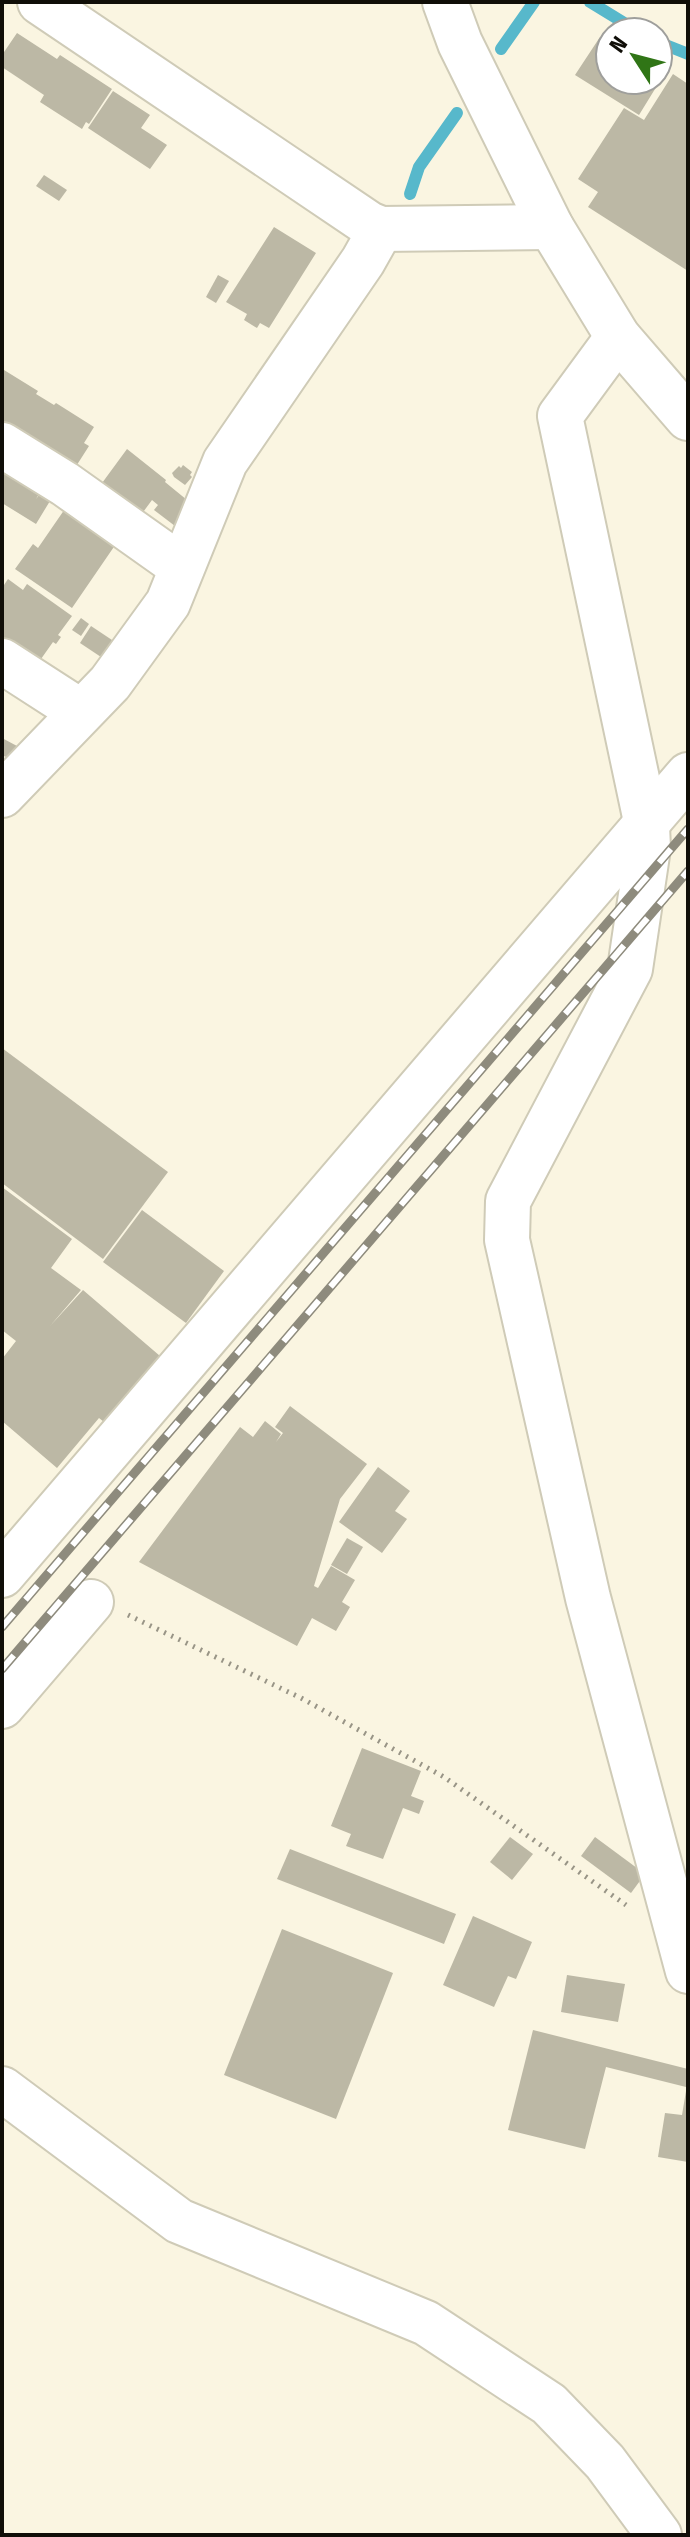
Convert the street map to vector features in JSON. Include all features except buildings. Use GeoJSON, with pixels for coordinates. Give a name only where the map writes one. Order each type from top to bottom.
{"type":"FeatureCollection","features":[{"type":"Feature","properties":{"kind":"street"},"geometry":{"type":"LineString","coordinates":[[40,2],[369,224],[381,229],[551,227]]}},
{"type":"Feature","properties":{"kind":"street"},"geometry":{"type":"LineString","coordinates":[[445,2],[460,43],[551,227],[618,337],[688,418]]}},
{"type":"Feature","properties":{"kind":"street"},"geometry":{"type":"LineString","coordinates":[[2,795],[110,683],[168,603],[225,462],[363,261],[381,229]]}},
{"type":"Feature","properties":{"kind":"street"},"geometry":{"type":"LineString","coordinates":[[618,337],[560,416],[647,826],[648,848],[630,969],[508,1201],[507,1240],[588,1598],[688,1971]]}},
{"type":"Feature","properties":{"kind":"street"},"geometry":{"type":"LineString","coordinates":[[2,445],[65,484],[182,567]]}},
{"type":"Feature","properties":{"kind":"street"},"geometry":{"type":"LineString","coordinates":[[2,661],[81,712]]}},
{"type":"Feature","properties":{"kind":"street"},"geometry":{"type":"LineString","coordinates":[[2,1575],[688,775]]}},
{"type":"Feature","properties":{"kind":"street"},"geometry":{"type":"LineString","coordinates":[[2,1706],[91,1602]]}},
{"type":"Feature","properties":{"kind":"street"},"geometry":{"type":"LineString","coordinates":[[2,2089],[179,2221],[426,2323],[549,2404],[605,2462],[659,2535]]}},
{"type":"Feature","properties":{"kind":"path"},"geometry":{"type":"LineString","coordinates":[[91,1602],[116,1610],[287,1691],[444,1777],[647,1920],[675,1917]]}},
{"type":"Feature","properties":{"kind":"waterway"},"geometry":{"type":"LineString","coordinates":[[501,49],[534,2]]}},
{"type":"Feature","properties":{"kind":"waterway"},"geometry":{"type":"LineString","coordinates":[[590,2],[613,16]]}},
{"type":"Feature","properties":{"kind":"waterway"},"geometry":{"type":"LineString","coordinates":[[674,48],[688,54]]}},
{"type":"Feature","properties":{"kind":"waterway"},"geometry":{"type":"LineString","coordinates":[[410,194],[419,167],[457,113]]}},
{"type":"Feature","properties":{"kind":"railway"},"geometry":{"type":"LineString","coordinates":[[2,1627],[688,829]]}},
{"type":"Feature","properties":{"kind":"railway"},"geometry":{"type":"LineString","coordinates":[[2,1669],[688,871]]}}]}
